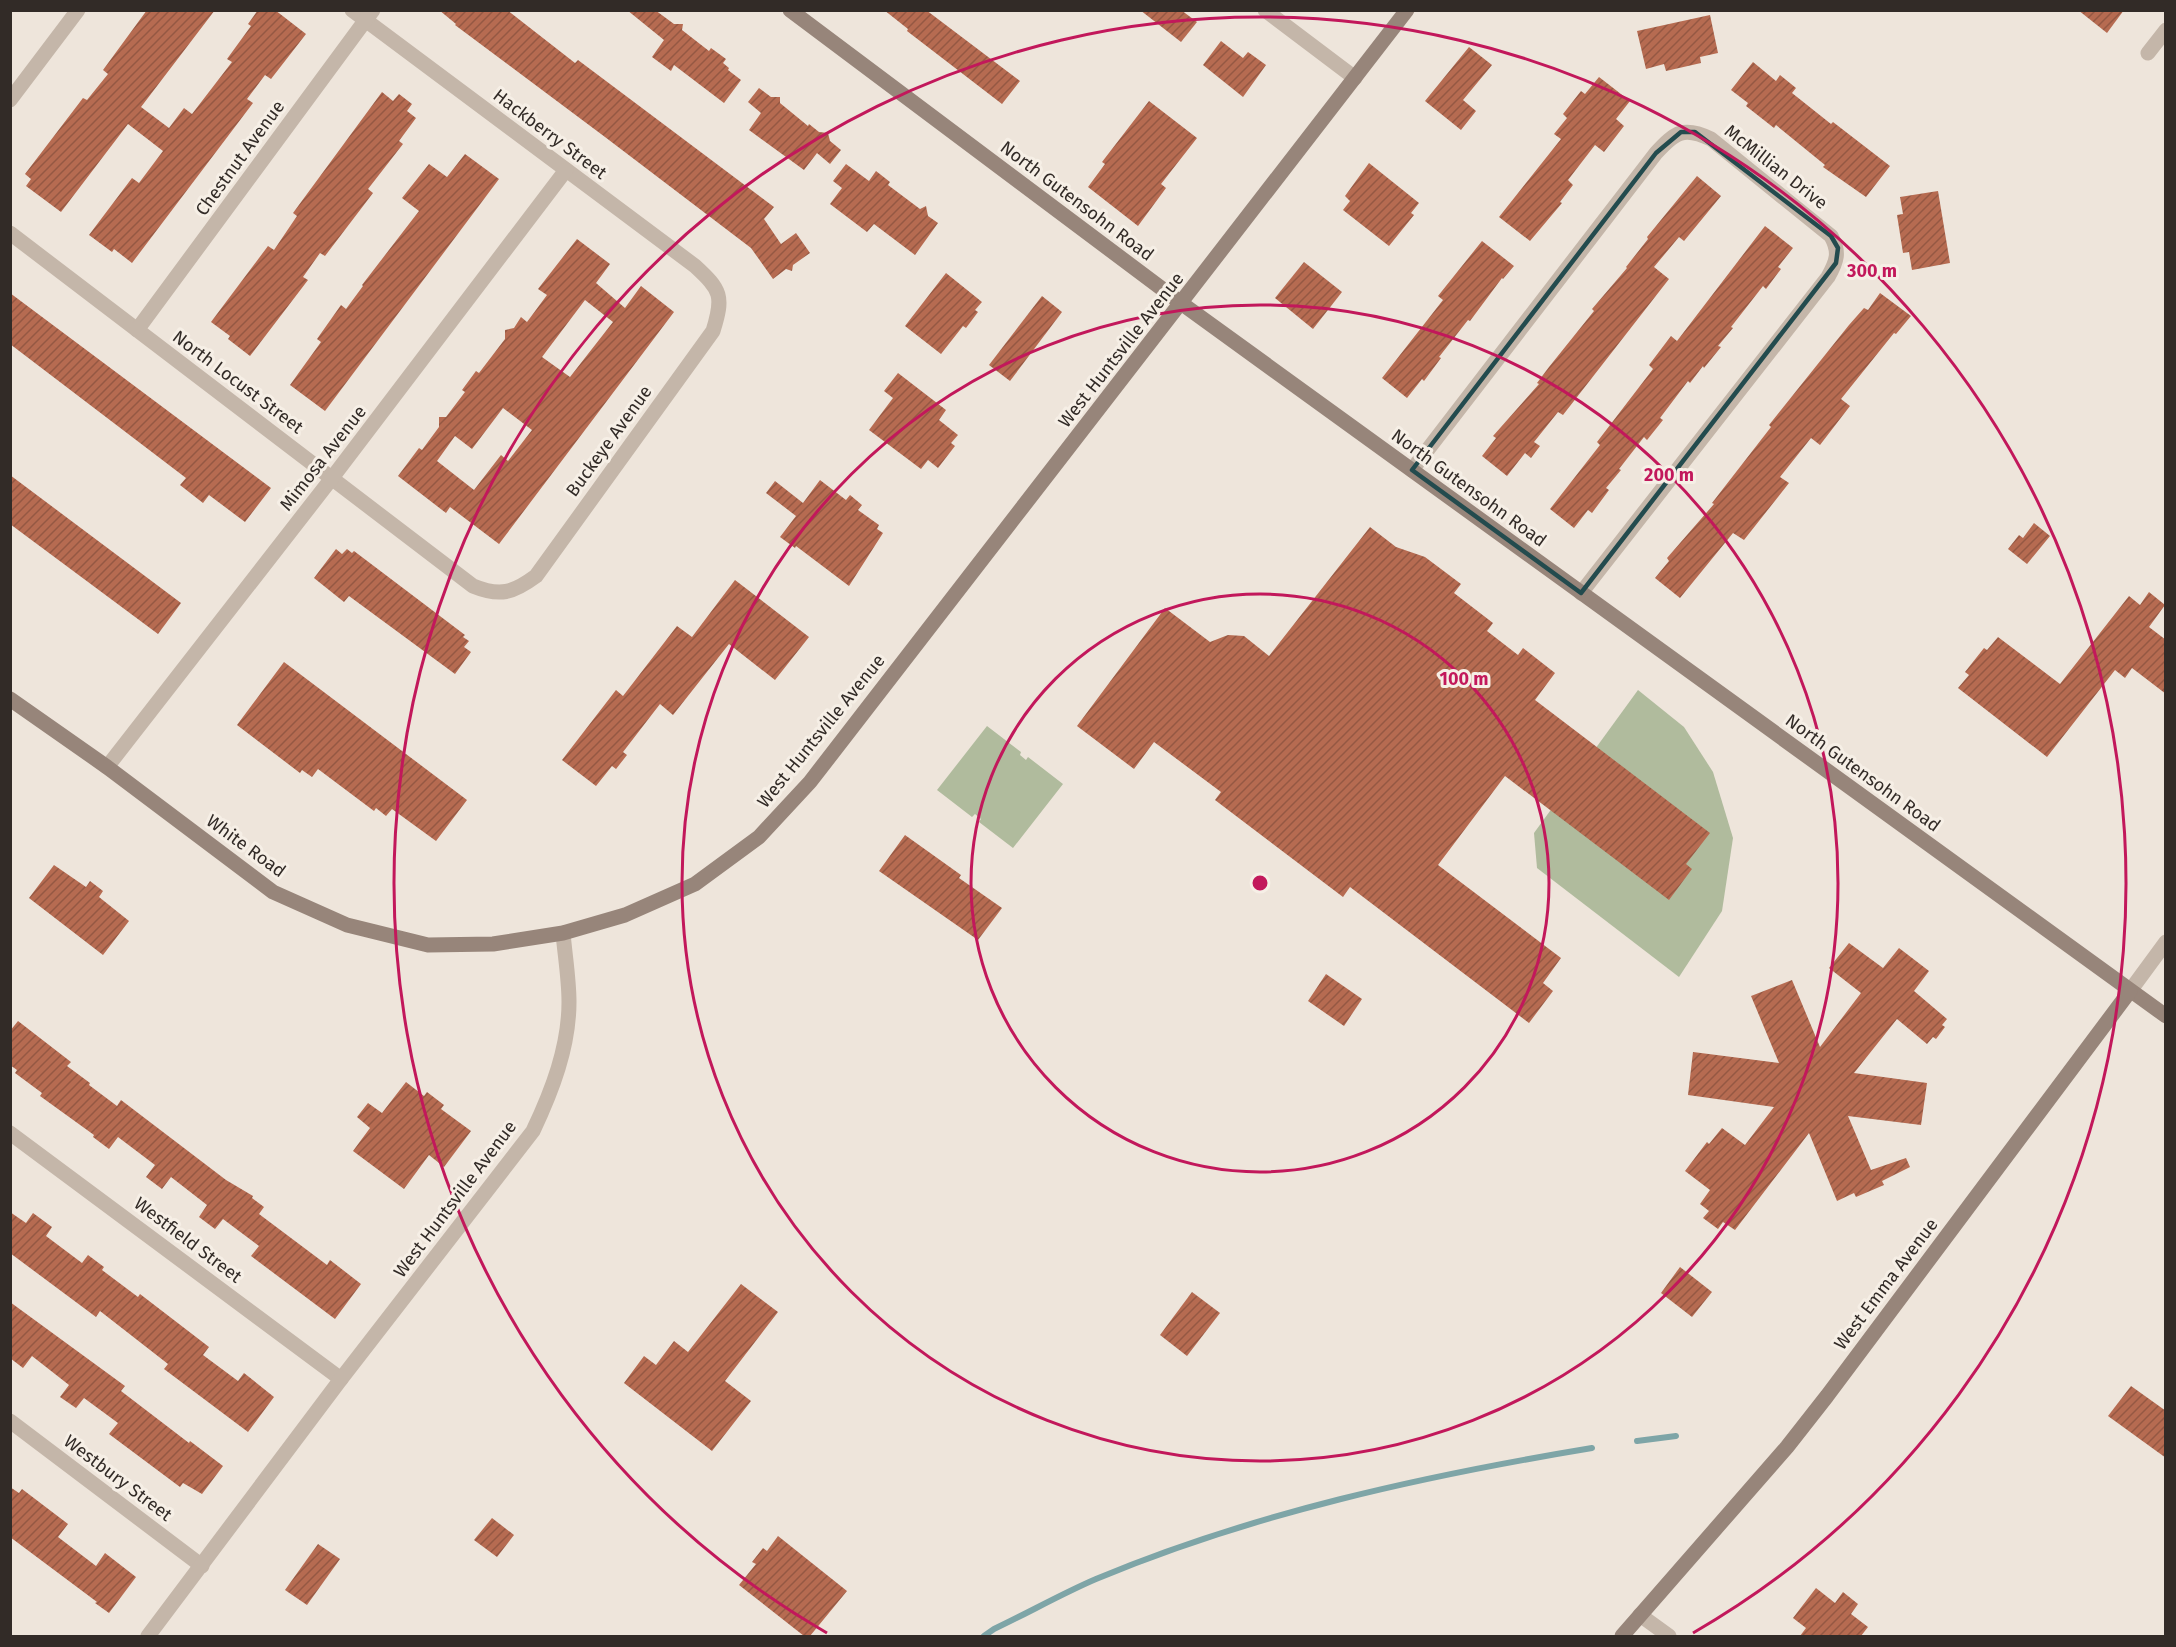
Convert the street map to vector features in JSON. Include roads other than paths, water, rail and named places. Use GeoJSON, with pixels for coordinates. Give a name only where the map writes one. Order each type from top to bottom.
{"type":"FeatureCollection","features":[{"type":"Feature","properties":{"kind":"street"},"geometry":{"type":"LineString","coordinates":[[10,100],[78,10]]}},
{"type":"Feature","properties":{"kind":"street","name":"Hackberry Street"},"geometry":{"type":"LineString","coordinates":[[352,10],[369,16],[566,170],[695,266],[710,279],[720,294]]}},
{"type":"Feature","properties":{"kind":"street","name":"North Gutensohn Road"},"geometry":{"type":"LineString","coordinates":[[790,10],[1181,303],[2166,1017]]}},
{"type":"Feature","properties":{"kind":"street"},"geometry":{"type":"LineString","coordinates":[[1265,10],[1355,78]]}},
{"type":"Feature","properties":{"kind":"street","name":"West Huntsville Avenue"},"geometry":{"type":"LineString","coordinates":[[148,1636],[341,1379],[533,1131],[552,1090],[564,1047],[569,1003],[563,933],[624,915],[695,884],[759,837],[824,764],[1407,10]]}},
{"type":"Feature","properties":{"kind":"street","name":"Chestnut Avenue"},"geometry":{"type":"LineString","coordinates":[[137,330],[369,16]]}},
{"type":"Feature","properties":{"kind":"street"},"geometry":{"type":"LineString","coordinates":[[2148,53],[2166,30]]}},
{"type":"Feature","properties":{"kind":"street","name":"McMillian Drive"},"geometry":{"type":"LineString","coordinates":[[1412,470],[1656,153],[1667,141],[1682,132],[1695,132],[1711,139],[1831,236],[1838,248],[1836,263],[1828,277],[1581,593]]}},
{"type":"Feature","properties":{"kind":"street","name":"Mimosa Avenue"},"geometry":{"type":"LineString","coordinates":[[107,767],[332,478],[566,170]]}},
{"type":"Feature","properties":{"kind":"street","name":"North Locust Street"},"geometry":{"type":"LineString","coordinates":[[10,233],[473,586],[489,592],[505,592]]}},
{"type":"Feature","properties":{"kind":"street","name":"Buckeye Avenue"},"geometry":{"type":"LineString","coordinates":[[505,592],[521,587],[536,576],[713,331],[720,294]]}},
{"type":"Feature","properties":{"kind":"street","name":"White Road"},"geometry":{"type":"LineString","coordinates":[[10,699],[107,767],[273,892],[348,925],[428,945],[493,944],[563,933]]}},
{"type":"Feature","properties":{"kind":"street","name":"West Emma Avenue"},"geometry":{"type":"LineString","coordinates":[[1622,1636],[1787,1447],[1827,1396],[2166,942]]}},
{"type":"Feature","properties":{"kind":"street","name":"Westfield Street"},"geometry":{"type":"LineString","coordinates":[[10,1133],[341,1379]]}},
{"type":"Feature","properties":{"kind":"street","name":"Westbury Street"},"geometry":{"type":"LineString","coordinates":[[10,1421],[202,1566]]}},
{"type":"Feature","properties":{"kind":"street"},"geometry":{"type":"LineString","coordinates":[[1640,1615],[1669,1636]]}},
{"type":"Feature","properties":{"kind":"waterway"},"geometry":{"type":"LineString","coordinates":[[1637,1441],[1676,1436]]}},
{"type":"Feature","properties":{"kind":"waterway"},"geometry":{"type":"LineString","coordinates":[[984,1636],[1096,1579],[1216,1535],[1278,1516],[1402,1484],[1592,1448]]}}]}
